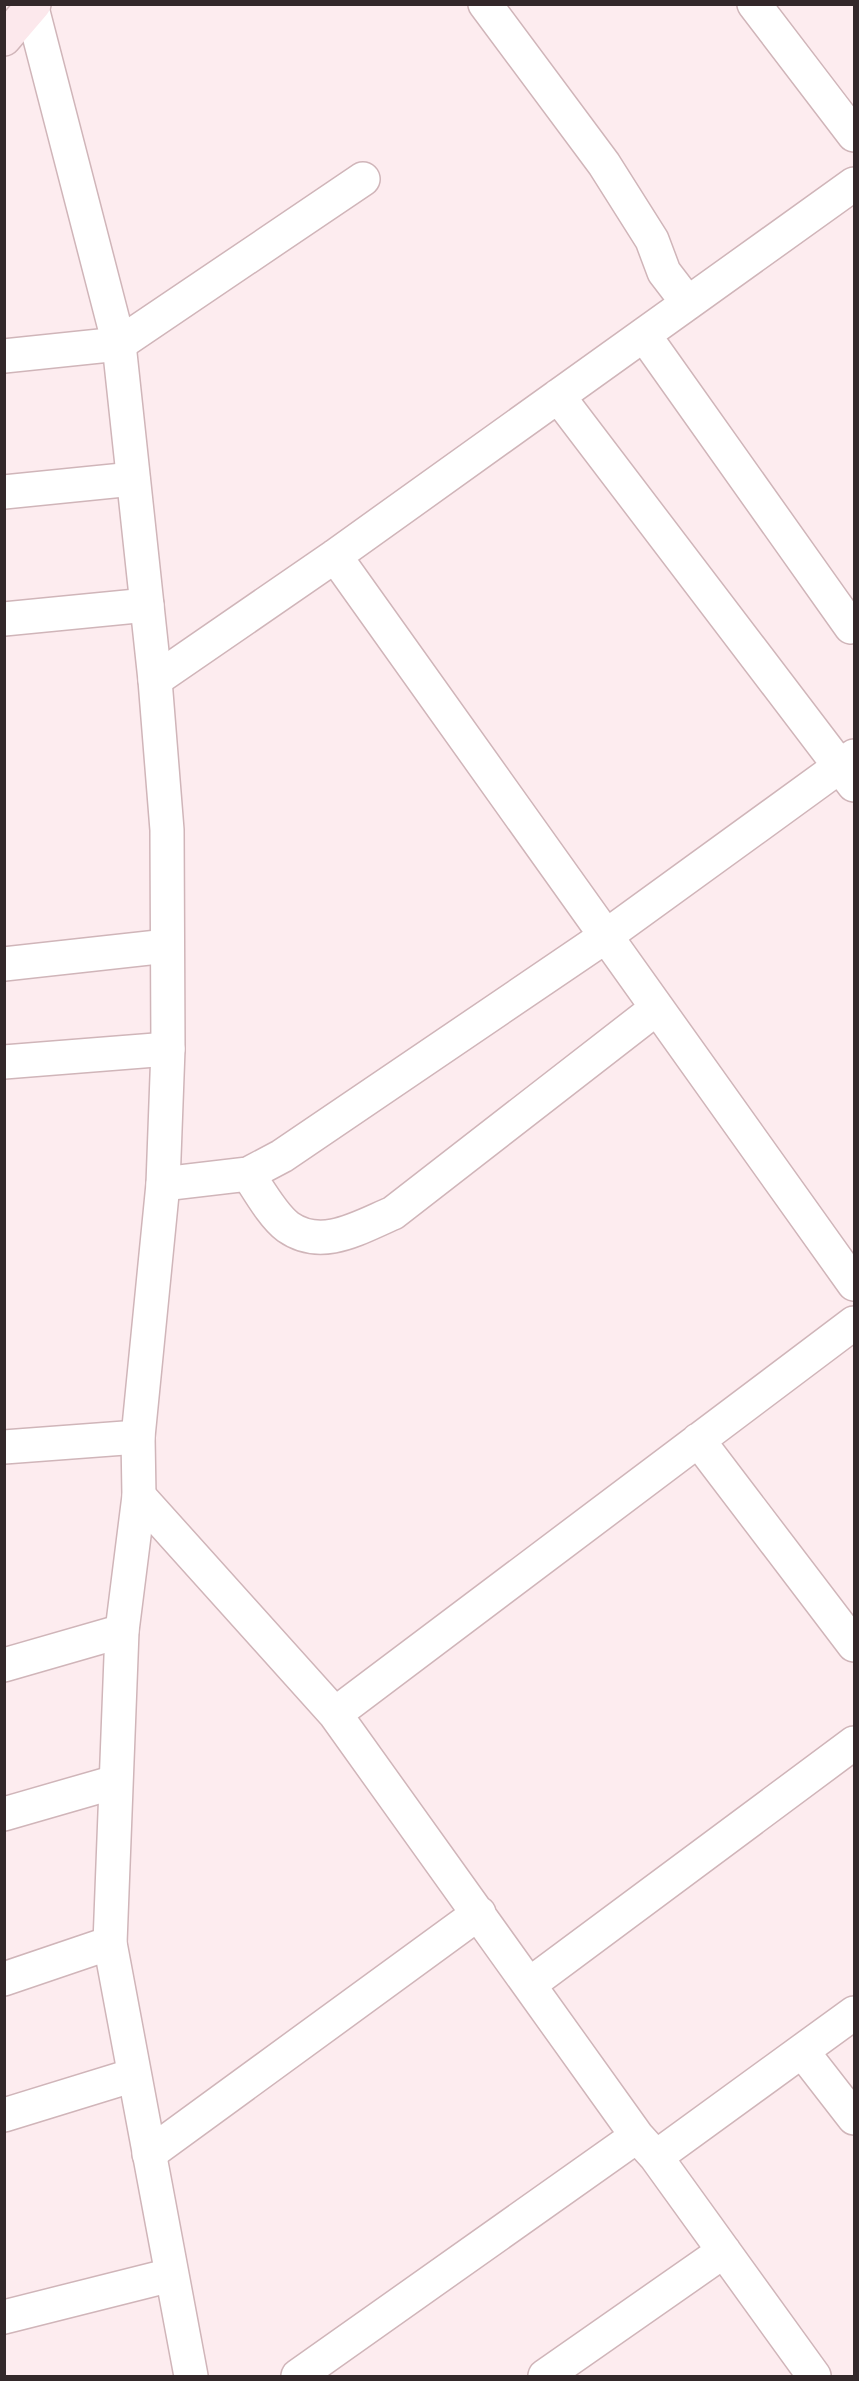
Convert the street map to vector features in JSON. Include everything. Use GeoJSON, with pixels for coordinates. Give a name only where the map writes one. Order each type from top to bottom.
{"type":"FeatureCollection","features":[{"type":"Feature","properties":{"kind":"main road"},"geometry":{"type":"LineString","coordinates":[[4,39],[32,5]]}},
{"type":"Feature","properties":{"kind":"street"},"geometry":{"type":"LineString","coordinates":[[485,4],[604,164],[652,240],[664,272],[687,302]]}},
{"type":"Feature","properties":{"kind":"street"},"geometry":{"type":"LineString","coordinates":[[754,4],[855,135]]}},
{"type":"Feature","properties":{"kind":"street"},"geometry":{"type":"LineString","coordinates":[[32,5],[118,344],[155,680],[166,830],[168,1050],[164,1184],[138,1437],[139,1496],[122,1630],[111,1943],[191,2376]]}},
{"type":"Feature","properties":{"kind":"street"},"geometry":{"type":"LineString","coordinates":[[4,356],[118,344],[363,179]]}},
{"type":"Feature","properties":{"kind":"street"},"geometry":{"type":"LineString","coordinates":[[155,680],[335,556],[855,184]]}},
{"type":"Feature","properties":{"kind":"street"},"geometry":{"type":"LineString","coordinates":[[644,335],[851,627]]}},
{"type":"Feature","properties":{"kind":"street"},"geometry":{"type":"LineString","coordinates":[[164,1184],[248,1174],[282,1156],[850,769],[558,396]]}},
{"type":"Feature","properties":{"kind":"street"},"geometry":{"type":"LineString","coordinates":[[4,492],[134,479]]}},
{"type":"Feature","properties":{"kind":"street"},"geometry":{"type":"LineString","coordinates":[[335,556],[855,1284]]}},
{"type":"Feature","properties":{"kind":"street"},"geometry":{"type":"LineString","coordinates":[[4,619],[147,605]]}},
{"type":"Feature","properties":{"kind":"street"},"geometry":{"type":"LineString","coordinates":[[4,964],[167,946]]}},
{"type":"Feature","properties":{"kind":"street"},"geometry":{"type":"LineString","coordinates":[[248,1174],[287,1226],[316,1238],[346,1233],[393,1213],[657,1008]]}},
{"type":"Feature","properties":{"kind":"street"},"geometry":{"type":"LineString","coordinates":[[4,1062],[168,1050]]}},
{"type":"Feature","properties":{"kind":"street"},"geometry":{"type":"LineString","coordinates":[[335,1714],[855,1323]]}},
{"type":"Feature","properties":{"kind":"street"},"geometry":{"type":"LineString","coordinates":[[4,1447],[138,1437]]}},
{"type":"Feature","properties":{"kind":"street"},"geometry":{"type":"LineString","coordinates":[[698,1440],[855,1645]]}},
{"type":"Feature","properties":{"kind":"street"},"geometry":{"type":"LineString","coordinates":[[139,1496],[335,1714],[724,2252],[802,2372]]}},
{"type":"Feature","properties":{"kind":"street"},"geometry":{"type":"LineString","coordinates":[[4,1665],[122,1630]]}},
{"type":"Feature","properties":{"kind":"street"},"geometry":{"type":"LineString","coordinates":[[530,1984],[855,1743]]}},
{"type":"Feature","properties":{"kind":"street"},"geometry":{"type":"LineString","coordinates":[[4,1814],[115,1782]]}},
{"type":"Feature","properties":{"kind":"street"},"geometry":{"type":"LineString","coordinates":[[149,2154],[479,1913]]}},
{"type":"Feature","properties":{"kind":"street"},"geometry":{"type":"LineString","coordinates":[[4,1979],[111,1943]]}},
{"type":"Feature","properties":{"kind":"street"},"geometry":{"type":"LineString","coordinates":[[298,2376],[646,2147],[802,2051],[855,2013]]}},
{"type":"Feature","properties":{"kind":"street"},"geometry":{"type":"LineString","coordinates":[[802,2051],[855,2118]]}},
{"type":"Feature","properties":{"kind":"street"},"geometry":{"type":"LineString","coordinates":[[4,2115],[134,2075]]}},
{"type":"Feature","properties":{"kind":"street"},"geometry":{"type":"LineString","coordinates":[[545,2376],[724,2252]]}},
{"type":"Feature","properties":{"kind":"street"},"geometry":{"type":"LineString","coordinates":[[4,2317],[171,2275]]}}]}
